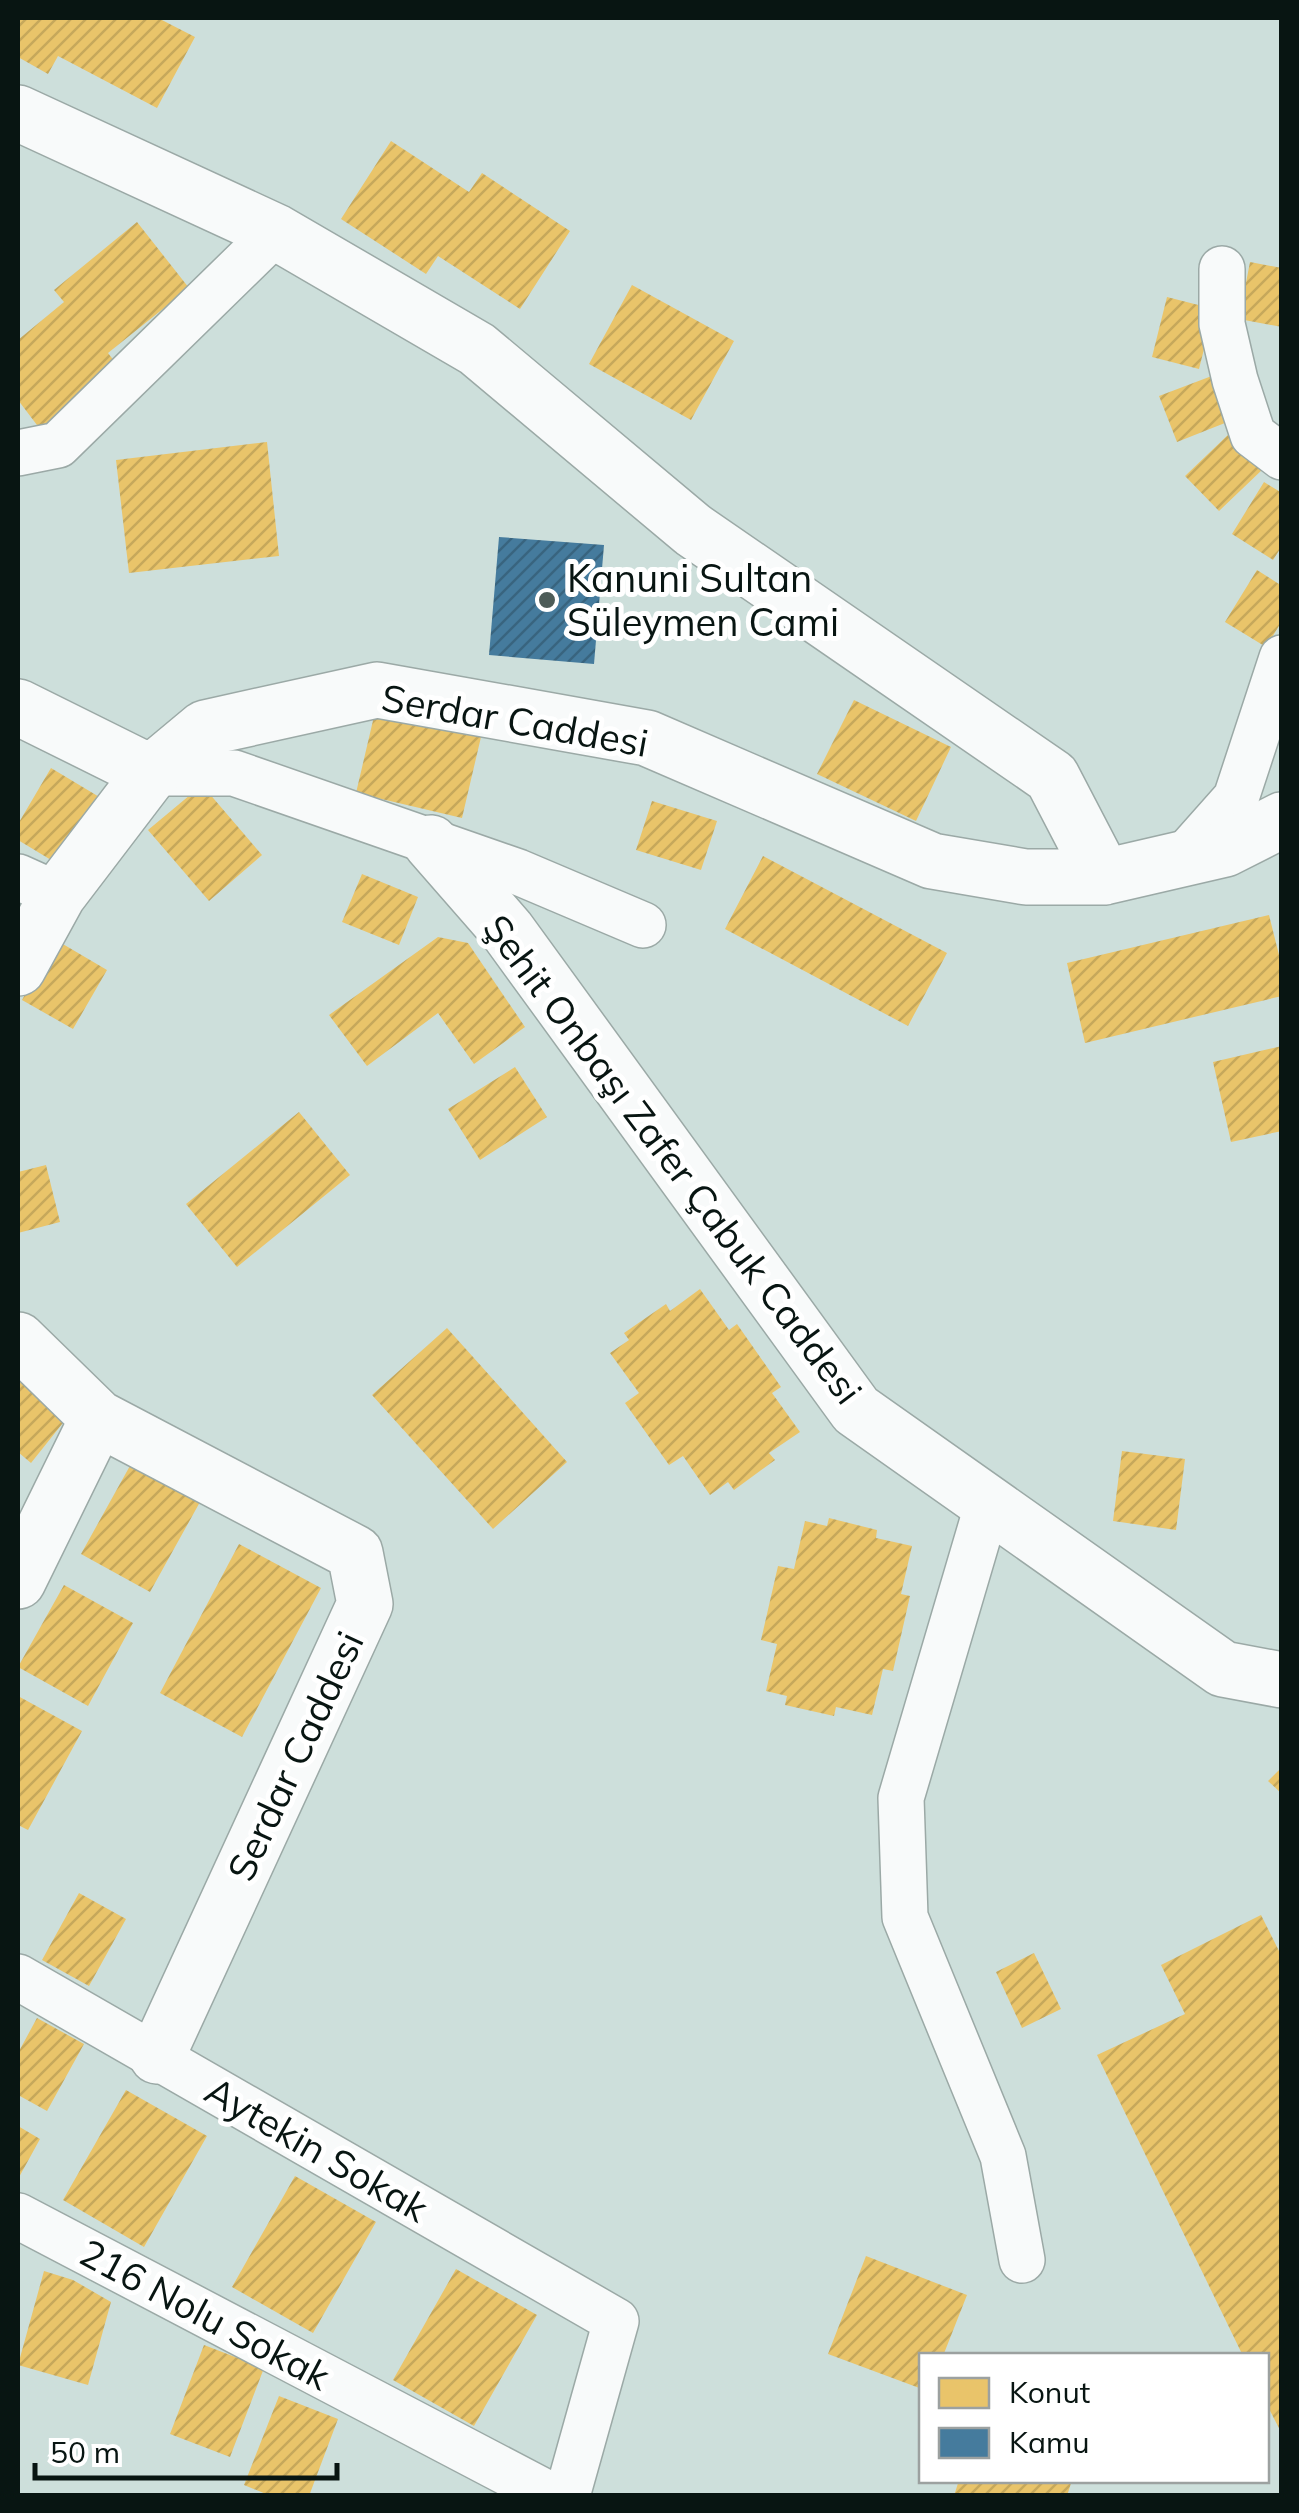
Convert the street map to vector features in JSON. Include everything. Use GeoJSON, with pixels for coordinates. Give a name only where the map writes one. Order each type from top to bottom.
{"type":"FeatureCollection","features":[{"type":"Feature","properties":{"kind":"street"},"geometry":{"type":"LineString","coordinates":[[18,113],[276,232],[477,348],[693,530],[1052,778],[1104,877]]}},
{"type":"Feature","properties":{"kind":"street"},"geometry":{"type":"LineString","coordinates":[[18,453],[58,445],[276,232]]}},
{"type":"Feature","properties":{"kind":"street"},"geometry":{"type":"LineString","coordinates":[[1222,269],[1222,324],[1234,380],[1253,435],[1282,457]]}},
{"type":"Feature","properties":{"kind":"street"},"geometry":{"type":"LineString","coordinates":[[1181,860],[1236,798],[1282,658]]}},
{"type":"Feature","properties":{"kind":"street","name":"Serdar Caddesi"},"geometry":{"type":"LineString","coordinates":[[18,968],[38,886],[151,772],[205,728],[377,690],[646,738],[932,861],[1026,877],[1104,877],[1181,860],[1225,850],[1282,820]]}},
{"type":"Feature","properties":{"kind":"street"},"geometry":{"type":"LineString","coordinates":[[18,707],[151,772],[234,773],[518,872],[643,926]]}},
{"type":"Feature","properties":{"kind":"street","name":"Şehit Onbaşı Zafer Çabuk Caddesi"},"geometry":{"type":"LineString","coordinates":[[431,842],[507,930],[856,1410],[1223,1669],[1282,1680]]}},
{"type":"Feature","properties":{"kind":"street","name":"Serdar Caddesi"},"geometry":{"type":"LineString","coordinates":[[18,1340],[98,1418],[355,1553],[365,1604],[157,2056]]}},
{"type":"Feature","properties":{"kind":"street"},"geometry":{"type":"LineString","coordinates":[[20,1568],[98,1418]]}},
{"type":"Feature","properties":{"kind":"street"},"geometry":{"type":"LineString","coordinates":[[988,1503],[901,1798],[905,1917],[1004,2156],[1022,2260]]}},
{"type":"Feature","properties":{"kind":"street","name":"Aytekin Sokak"},"geometry":{"type":"LineString","coordinates":[[18,1976],[616,2321],[567,2496]]}},
{"type":"Feature","properties":{"kind":"street","name":"216 Nolu Sokak"},"geometry":{"type":"LineString","coordinates":[[18,2216],[552,2496]]}},
{"type":"Feature","properties":{"kind":"building: Konut"},"geometry":{"type":"Polygon","coordinates":[[[18,18],[158,18],[195,37],[157,108],[58,56],[48,74],[18,57],[18,18]]]}},
{"type":"Feature","properties":{"kind":"building: Konut"},"geometry":{"type":"Polygon","coordinates":[[[391,141],[469,192],[482,173],[570,231],[520,309],[438,256],[426,274],[341,219],[391,141]]]}},
{"type":"Feature","properties":{"kind":"building: Konut"},"geometry":{"type":"Polygon","coordinates":[[[137,222],[189,288],[108,353],[118,366],[40,429],[18,400],[18,340],[64,302],[54,290],[137,222]]]}},
{"type":"Feature","properties":{"kind":"building: Konut"},"geometry":{"type":"Polygon","coordinates":[[[1250,262],[1282,268],[1282,327],[1239,319],[1250,262]]]}},
{"type":"Feature","properties":{"kind":"building: Konut"},"geometry":{"type":"Polygon","coordinates":[[[632,285],[734,341],[691,420],[589,364],[632,285]]]}},
{"type":"Feature","properties":{"kind":"building: Konut"},"geometry":{"type":"Polygon","coordinates":[[[1167,297],[1214,309],[1199,369],[1152,357],[1167,297]]]}},
{"type":"Feature","properties":{"kind":"building: Konut"},"geometry":{"type":"Polygon","coordinates":[[[1217,374],[1235,419],[1177,442],[1159,396],[1217,374]]]}},
{"type":"Feature","properties":{"kind":"building: Konut"},"geometry":{"type":"Polygon","coordinates":[[[1230,433],[1263,469],[1219,511],[1185,476],[1230,433]]]}},
{"type":"Feature","properties":{"kind":"building: Konut"},"geometry":{"type":"Polygon","coordinates":[[[267,442],[279,556],[129,573],[116,460],[267,442]]]}},
{"type":"Feature","properties":{"kind":"building: Konut"},"geometry":{"type":"Polygon","coordinates":[[[1264,482],[1282,493],[1282,546],[1273,560],[1232,534],[1264,482]]]}},
{"type":"Feature","properties":{"kind":"building: Konut"},"geometry":{"type":"Polygon","coordinates":[[[1257,570],[1282,586],[1282,621],[1266,647],[1225,622],[1257,570]]]}},
{"type":"Feature","properties":{"kind":"building: Konut"},"geometry":{"type":"Polygon","coordinates":[[[854,700],[951,747],[916,821],[817,774],[854,700]]]}},
{"type":"Feature","properties":{"kind":"building: Konut"},"geometry":{"type":"Polygon","coordinates":[[[375,712],[481,737],[462,818],[356,793],[375,712]]]}},
{"type":"Feature","properties":{"kind":"building: Konut"},"geometry":{"type":"Polygon","coordinates":[[[51,768],[101,798],[61,866],[18,840],[18,824],[51,768]]]}},
{"type":"Feature","properties":{"kind":"building: Konut"},"geometry":{"type":"Polygon","coordinates":[[[202,785],[262,855],[209,901],[148,830],[202,785]]]}},
{"type":"Feature","properties":{"kind":"building: Konut"},"geometry":{"type":"Polygon","coordinates":[[[652,801],[717,821],[701,870],[636,850],[652,801]]]}},
{"type":"Feature","properties":{"kind":"building: Konut"},"geometry":{"type":"Polygon","coordinates":[[[763,856],[947,953],[908,1026],[725,929],[763,856]]]}},
{"type":"Feature","properties":{"kind":"building: Konut"},"geometry":{"type":"Polygon","coordinates":[[[362,874],[418,897],[399,945],[342,922],[362,874]]]}},
{"type":"Feature","properties":{"kind":"building: Konut"},"geometry":{"type":"Polygon","coordinates":[[[1269,915],[1282,967],[1282,996],[1085,1043],[1067,963],[1269,915]]]}},
{"type":"Feature","properties":{"kind":"building: Konut"},"geometry":{"type":"Polygon","coordinates":[[[438,937],[468,943],[525,1027],[474,1064],[438,1013],[367,1066],[329,1015],[438,937]]]}},
{"type":"Feature","properties":{"kind":"building: Konut"},"geometry":{"type":"Polygon","coordinates":[[[56,940],[107,970],[73,1029],[22,1000],[56,940]]]}},
{"type":"Feature","properties":{"kind":"building: Konut"},"geometry":{"type":"Polygon","coordinates":[[[1282,1046],[1282,1131],[1231,1142],[1213,1062],[1282,1046]]]}},
{"type":"Feature","properties":{"kind":"building: Konut"},"geometry":{"type":"Polygon","coordinates":[[[515,1067],[547,1117],[480,1160],[448,1109],[515,1067]]]}},
{"type":"Feature","properties":{"kind":"building: Konut"},"geometry":{"type":"Polygon","coordinates":[[[299,1112],[350,1175],[237,1267],[186,1204],[299,1112]]]}},
{"type":"Feature","properties":{"kind":"building: Konut"},"geometry":{"type":"Polygon","coordinates":[[[46,1165],[60,1222],[18,1233],[18,1172],[46,1165]]]}},
{"type":"Feature","properties":{"kind":"building: Konut"},"geometry":{"type":"Polygon","coordinates":[[[700,1289],[729,1330],[737,1324],[781,1387],[772,1393],[800,1432],[769,1453],[775,1460],[734,1490],[728,1482],[710,1495],[683,1456],[669,1465],[625,1403],[639,1393],[610,1353],[629,1340],[624,1333],[666,1304],[670,1311],[700,1289]]]}},
{"type":"Feature","properties":{"kind":"building: Konut"},"geometry":{"type":"Polygon","coordinates":[[[447,1328],[567,1462],[493,1529],[372,1395],[447,1328]]]}},
{"type":"Feature","properties":{"kind":"building: Konut"},"geometry":{"type":"Polygon","coordinates":[[[28,1372],[74,1409],[31,1463],[18,1452],[18,1386],[28,1372]]]}},
{"type":"Feature","properties":{"kind":"building: Konut"},"geometry":{"type":"Polygon","coordinates":[[[1122,1451],[1185,1459],[1176,1530],[1113,1521],[1122,1451]]]}},
{"type":"Feature","properties":{"kind":"building: Konut"},"geometry":{"type":"Polygon","coordinates":[[[136,1455],[205,1493],[150,1592],[81,1554],[136,1455]]]}},
{"type":"Feature","properties":{"kind":"building: Konut"},"geometry":{"type":"Polygon","coordinates":[[[829,1518],[877,1530],[876,1538],[912,1546],[901,1594],[910,1596],[893,1671],[883,1669],[872,1715],[836,1707],[834,1716],[785,1705],[787,1696],[766,1691],[777,1644],[761,1640],[778,1566],[794,1569],[805,1521],[827,1526],[829,1518]]]}},
{"type":"Feature","properties":{"kind":"building: Konut"},"geometry":{"type":"Polygon","coordinates":[[[239,1544],[321,1588],[242,1737],[160,1693],[239,1544]]]}},
{"type":"Feature","properties":{"kind":"building: Konut"},"geometry":{"type":"Polygon","coordinates":[[[64,1585],[133,1623],[88,1706],[18,1667],[64,1585]]]}},
{"type":"Feature","properties":{"kind":"building: Konut"},"geometry":{"type":"Polygon","coordinates":[[[18,1696],[82,1731],[28,1830],[18,1825],[18,1696]]]}},
{"type":"Feature","properties":{"kind":"building: Konut"},"geometry":{"type":"Polygon","coordinates":[[[1282,1767],[1282,1794],[1268,1781],[1282,1767]]]}},
{"type":"Feature","properties":{"kind":"building: Konut"},"geometry":{"type":"Polygon","coordinates":[[[79,1893],[126,1919],[89,1986],[42,1960],[79,1893]]]}},
{"type":"Feature","properties":{"kind":"building: Konut"},"geometry":{"type":"Polygon","coordinates":[[[1261,1915],[1282,1957],[1282,2434],[1269,2409],[1269,2353],[1242,2353],[1097,2055],[1185,2014],[1161,1965],[1261,1915]]]}},
{"type":"Feature","properties":{"kind":"building: Konut"},"geometry":{"type":"Polygon","coordinates":[[[1034,1953],[1061,2009],[1022,2028],[996,1972],[1034,1953]]]}},
{"type":"Feature","properties":{"kind":"building: Konut"},"geometry":{"type":"Polygon","coordinates":[[[37,2018],[84,2044],[47,2111],[18,2095],[18,2053],[37,2018]]]}},
{"type":"Feature","properties":{"kind":"building: Konut"},"geometry":{"type":"Polygon","coordinates":[[[126,2090],[207,2136],[144,2247],[63,2200],[126,2090]]]}},
{"type":"Feature","properties":{"kind":"building: Konut"},"geometry":{"type":"Polygon","coordinates":[[[18,2126],[40,2139],[18,2179],[18,2126]]]}},
{"type":"Feature","properties":{"kind":"building: Konut"},"geometry":{"type":"Polygon","coordinates":[[[295,2176],[376,2222],[313,2333],[232,2287],[295,2176]]]}},
{"type":"Feature","properties":{"kind":"building: Konut"},"geometry":{"type":"Polygon","coordinates":[[[866,2256],[967,2295],[944,2353],[919,2353],[919,2388],[828,2354],[866,2256]]]}},
{"type":"Feature","properties":{"kind":"building: Konut"},"geometry":{"type":"Polygon","coordinates":[[[456,2269],[537,2315],[474,2426],[393,2380],[456,2269]]]}},
{"type":"Feature","properties":{"kind":"building: Konut"},"geometry":{"type":"Polygon","coordinates":[[[44,2271],[73,2280],[111,2302],[88,2385],[18,2365],[44,2271]]]}},
{"type":"Feature","properties":{"kind":"building: Konut"},"geometry":{"type":"Polygon","coordinates":[[[204,2345],[264,2368],[230,2457],[170,2434],[204,2345]]]}},
{"type":"Feature","properties":{"kind":"building: Konut"},"geometry":{"type":"Polygon","coordinates":[[[279,2396],[338,2419],[309,2496],[271,2496],[244,2485],[279,2396]]]}},
{"type":"Feature","properties":{"kind":"building: Konut"},"geometry":{"type":"Polygon","coordinates":[[[958,2483],[1071,2483],[1067,2496],[954,2496],[958,2483]]]}},
{"type":"Feature","properties":{"kind":"building: Kamu","name":"Kanuni Sultan Süleymen Cami"},"geometry":{"type":"Polygon","coordinates":[[[499,537],[604,545],[594,664],[489,655],[499,537]]]}},
{"type":"Feature","properties":{"kind":"place","name":"Kanuni Sultan Süleymen Cami"},"geometry":{"type":"Point","coordinates":[547,600]}}]}
